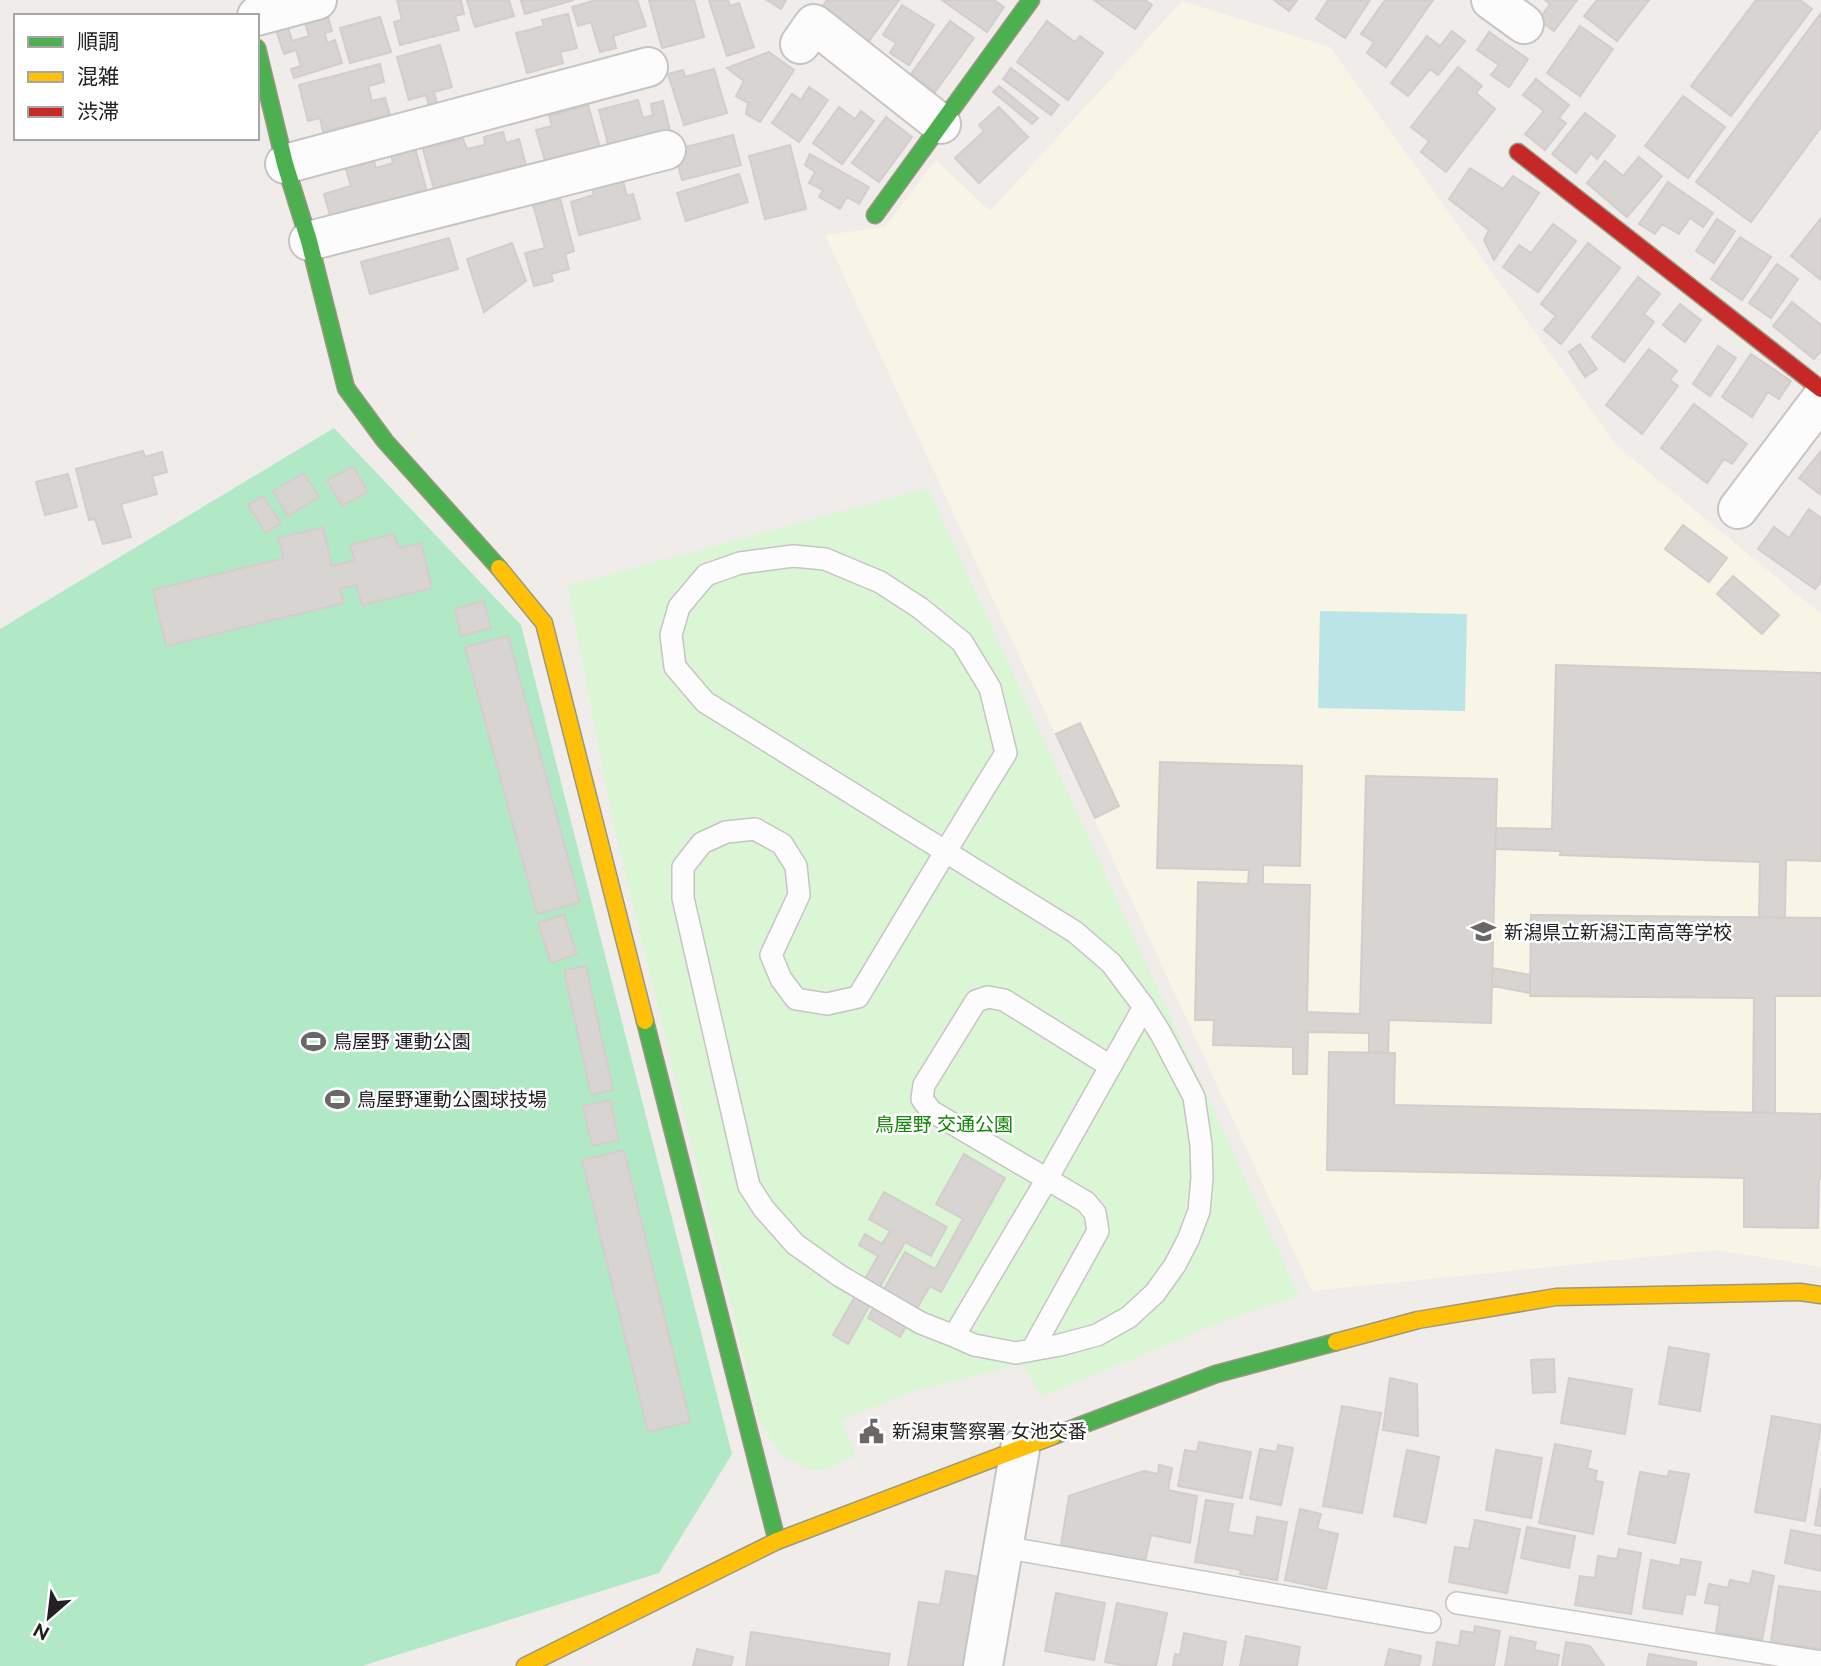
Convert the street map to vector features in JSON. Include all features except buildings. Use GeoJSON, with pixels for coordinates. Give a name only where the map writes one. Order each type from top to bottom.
{"type":"FeatureCollection","features":[{"type":"Feature","properties":{"kind":"street"},"geometry":{"type":"LineString","coordinates":[[259,15],[317,0]]}},
{"type":"Feature","properties":{"kind":"street"},"geometry":{"type":"LineString","coordinates":[[876,215],[1031,0]]}},
{"type":"Feature","properties":{"kind":"street"},"geometry":{"type":"LineString","coordinates":[[1491,0],[1524,24]]}},
{"type":"Feature","properties":{"kind":"street"},"geometry":{"type":"LineString","coordinates":[[800,44],[814,24],[941,124]]}},
{"type":"Feature","properties":{"kind":"street"},"geometry":{"type":"LineString","coordinates":[[259,56],[285,164],[309,241],[346,388],[386,441],[484,549],[544,623],[777,1541]]}},
{"type":"Feature","properties":{"kind":"street"},"geometry":{"type":"LineString","coordinates":[[285,164],[648,67]]}},
{"type":"Feature","properties":{"kind":"street"},"geometry":{"type":"LineString","coordinates":[[309,241],[666,150]]}},
{"type":"Feature","properties":{"kind":"street"},"geometry":{"type":"LineString","coordinates":[[1518,152],[1821,389]]}},
{"type":"Feature","properties":{"kind":"street"},"geometry":{"type":"LineString","coordinates":[[1738,509],[1821,399]]}},
{"type":"Feature","properties":{"kind":"street"},"geometry":{"type":"LineString","coordinates":[[525,1666],[777,1541],[1216,1374],[1418,1320],[1556,1297],[1800,1292],[1821,1295]]}},
{"type":"Feature","properties":{"kind":"street"},"geometry":{"type":"LineString","coordinates":[[984,1666],[1020,1449]]}},
{"type":"Feature","properties":{"kind":"lane"},"geometry":{"type":"LineString","coordinates":[[946,852],[705,702],[675,667],[671,635],[679,607],[706,575],[740,563],[793,556],[825,559],[880,582],[920,608],[962,642],[990,688],[1006,752],[946,852],[858,997],[827,1004],[796,999],[781,979],[771,955],[799,895],[796,866],[782,844],[755,829],[726,832],[702,843],[683,867],[685,909],[748,1186],[795,1244],[840,1276],[921,1323],[974,1345],[1016,1353],[1097,1335],[1129,1317],[1155,1293],[1175,1265],[1188,1240],[1199,1210],[1202,1178],[1202,1145],[1195,1097],[1161,1034],[1111,963],[1075,932],[946,852]]}},
{"type":"Feature","properties":{"kind":"lane"},"geometry":{"type":"LineString","coordinates":[[1032,1350],[1098,1231],[1095,1213],[1086,1202],[932,1111],[922,1099],[924,1085],[976,1001],[988,997],[1004,1000],[1110,1066]]}},
{"type":"Feature","properties":{"kind":"lane"},"geometry":{"type":"LineString","coordinates":[[954,1336],[1144,1007]]}},
{"type":"Feature","properties":{"kind":"lane"},"geometry":{"type":"LineString","coordinates":[[1003,1547],[1430,1622]]}},
{"type":"Feature","properties":{"kind":"lane"},"geometry":{"type":"LineString","coordinates":[[1457,1603],[1821,1662]]}},
{"type":"Feature","properties":{"kind":"shaded area","name":"新潟県立新潟江南高等学校"},"geometry":{"type":"Polygon","coordinates":[[[1182,1],[1330,47],[1617,446],[1821,614],[1821,1267],[1716,1250],[1312,1291],[825,235],[885,227],[936,160],[990,211],[1182,1]]]}},
{"type":"Feature","properties":{"kind":"green space","name":"鳥屋野 運動公園"},"geometry":{"type":"Polygon","coordinates":[[[334,428],[521,625],[732,1454],[659,1573],[362,1666],[0,1666],[0,629],[334,428]]]}},
{"type":"Feature","properties":{"kind":"green space","name":"鳥屋野 交通公園"},"geometry":{"type":"Polygon","coordinates":[[[928,488],[1299,1296],[1229,1319],[1042,1396],[1022,1364],[911,1392],[842,1420],[856,1456],[823,1470],[810,1470],[782,1456],[759,1420],[614,827],[568,586],[928,488]]]}},
{"type":"Feature","properties":{"kind":"water"},"geometry":{"type":"Polygon","coordinates":[[[1320,611],[1467,614],[1465,711],[1318,708],[1320,611]]]}},
{"type":"Feature","properties":{"kind":"traffic: fast"},"geometry":{"type":"LineString","coordinates":[[875,215],[1031,0]]}},
{"type":"Feature","properties":{"kind":"traffic: fast"},"geometry":{"type":"LineString","coordinates":[[259,56],[285,164],[309,241],[346,388],[385,441],[499,568]]}},
{"type":"Feature","properties":{"kind":"traffic: fast"},"geometry":{"type":"LineString","coordinates":[[645,1021],[777,1541]]}},
{"type":"Feature","properties":{"kind":"traffic: fast"},"geometry":{"type":"LineString","coordinates":[[1053,1436],[1216,1374],[1336,1342]]}},
{"type":"Feature","properties":{"kind":"traffic: slow"},"geometry":{"type":"LineString","coordinates":[[499,568],[544,623],[645,1021]]}},
{"type":"Feature","properties":{"kind":"traffic: slow"},"geometry":{"type":"LineString","coordinates":[[1336,1342],[1418,1320],[1556,1297],[1800,1292],[1821,1295]]}},
{"type":"Feature","properties":{"kind":"traffic: slow"},"geometry":{"type":"LineString","coordinates":[[525,1666],[777,1541],[1053,1436]]}},
{"type":"Feature","properties":{"kind":"traffic: jam"},"geometry":{"type":"LineString","coordinates":[[1518,152],[1821,389]]}},
{"type":"Feature","properties":{"kind":"place","name":"新潟県立新潟江南高等学校"},"geometry":{"type":"Point","coordinates":[1484,932]}},
{"type":"Feature","properties":{"kind":"place","name":"鳥屋野 運動公園"},"geometry":{"type":"Point","coordinates":[313,1041]}},
{"type":"Feature","properties":{"kind":"place","name":"鳥屋野運動公園球技場"},"geometry":{"type":"Point","coordinates":[337,1099]}},
{"type":"Feature","properties":{"kind":"place","name":"新潟東警察署 女池交番"},"geometry":{"type":"Point","coordinates":[872,1431]}}]}
